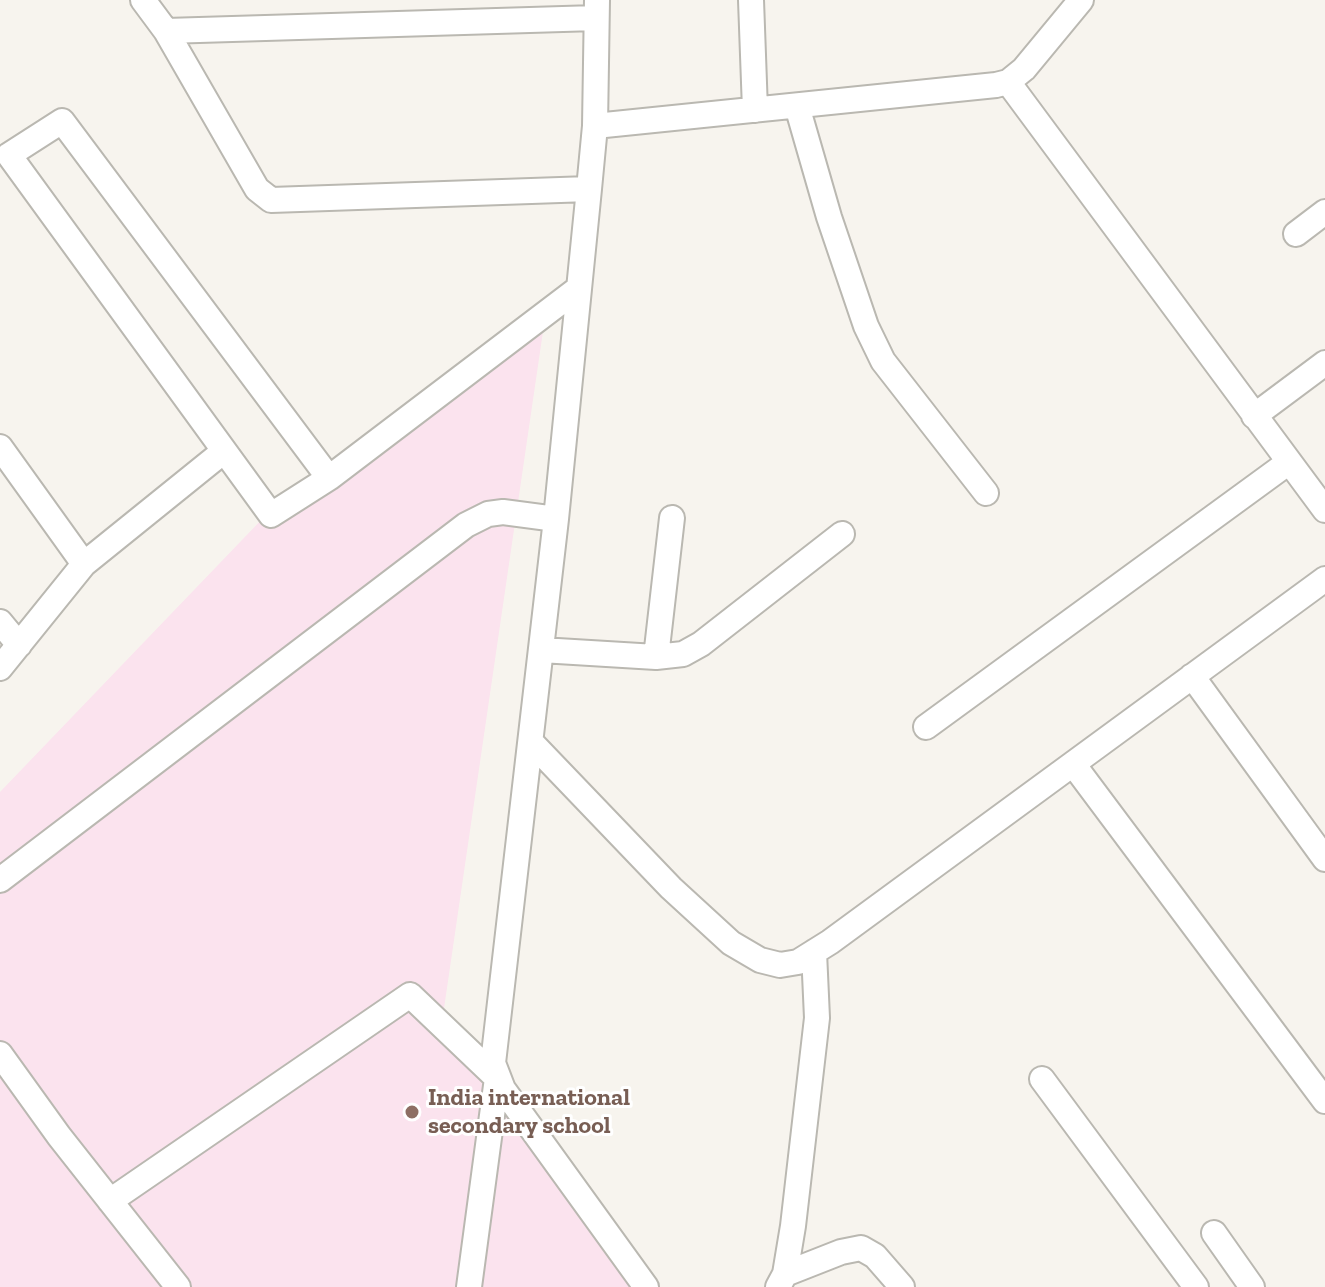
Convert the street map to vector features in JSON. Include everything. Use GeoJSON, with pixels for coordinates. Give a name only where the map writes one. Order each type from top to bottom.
{"type":"FeatureCollection","features":[{"type":"Feature","properties":{"kind":"street"},"geometry":{"type":"LineString","coordinates":[[143,0],[166,31],[257,189],[271,200],[589,189]]}},
{"type":"Feature","properties":{"kind":"street"},"geometry":{"type":"LineString","coordinates":[[751,0],[755,110]]}},
{"type":"Feature","properties":{"kind":"street"},"geometry":{"type":"LineString","coordinates":[[595,126],[1008,82],[1024,69],[1081,0]]}},
{"type":"Feature","properties":{"kind":"street"},"geometry":{"type":"LineString","coordinates":[[166,31],[597,9],[595,126],[556,519],[493,1063],[497,1078],[469,1287]]}},
{"type":"Feature","properties":{"kind":"street"},"geometry":{"type":"LineString","coordinates":[[1008,82],[1325,510]]}},
{"type":"Feature","properties":{"kind":"street"},"geometry":{"type":"LineString","coordinates":[[797,106],[829,217],[866,326],[883,361],[986,493]]}},
{"type":"Feature","properties":{"kind":"street"},"geometry":{"type":"LineString","coordinates":[[329,478],[62,121],[9,155],[271,515],[329,478],[579,288]]}},
{"type":"Feature","properties":{"kind":"street"},"geometry":{"type":"LineString","coordinates":[[1296,234],[1325,212]]}},
{"type":"Feature","properties":{"kind":"street"},"geometry":{"type":"LineString","coordinates":[[1254,416],[1325,363]]}},
{"type":"Feature","properties":{"kind":"street"},"geometry":{"type":"LineString","coordinates":[[0,447],[84,564]]}},
{"type":"Feature","properties":{"kind":"street"},"geometry":{"type":"LineString","coordinates":[[0,668],[84,564],[224,451]]}},
{"type":"Feature","properties":{"kind":"street"},"geometry":{"type":"LineString","coordinates":[[926,727],[1289,462]]}},
{"type":"Feature","properties":{"kind":"street"},"geometry":{"type":"LineString","coordinates":[[0,880],[466,525],[488,514],[503,512],[556,519]]}},
{"type":"Feature","properties":{"kind":"street"},"geometry":{"type":"LineString","coordinates":[[656,657],[672,518]]}},
{"type":"Feature","properties":{"kind":"street"},"geometry":{"type":"LineString","coordinates":[[541,650],[656,657],[683,654],[701,644],[842,534]]}},
{"type":"Feature","properties":{"kind":"street"},"geometry":{"type":"LineString","coordinates":[[531,742],[671,888],[731,943],[760,960],[780,965],[798,962],[1325,579]]}},
{"type":"Feature","properties":{"kind":"street"},"geometry":{"type":"LineString","coordinates":[[0,622],[19,645]]}},
{"type":"Feature","properties":{"kind":"street"},"geometry":{"type":"LineString","coordinates":[[1192,676],[1325,859]]}},
{"type":"Feature","properties":{"kind":"street"},"geometry":{"type":"LineString","coordinates":[[1073,764],[1325,1101]]}},
{"type":"Feature","properties":{"kind":"street"},"geometry":{"type":"LineString","coordinates":[[782,1280],[817,1018],[814,952]]}},
{"type":"Feature","properties":{"kind":"street"},"geometry":{"type":"LineString","coordinates":[[110,1201],[410,995],[497,1078],[646,1287]]}},
{"type":"Feature","properties":{"kind":"street"},"geometry":{"type":"LineString","coordinates":[[0,1054],[178,1287]]}},
{"type":"Feature","properties":{"kind":"street"},"geometry":{"type":"LineString","coordinates":[[1042,1079],[1196,1287]]}},
{"type":"Feature","properties":{"kind":"street"},"geometry":{"type":"LineString","coordinates":[[1214,1233],[1252,1287]]}},
{"type":"Feature","properties":{"kind":"street"},"geometry":{"type":"LineString","coordinates":[[782,1280],[841,1252],[861,1248],[875,1256],[902,1287]]}},
{"type":"Feature","properties":{"kind":"shaded area"},"geometry":{"type":"Polygon","coordinates":[[[547,304],[442,1022],[633,1287],[0,1287],[0,792],[266,515],[547,304]]]}},
{"type":"Feature","properties":{"kind":"place","name":"India international secondary school"},"geometry":{"type":"Point","coordinates":[412,1112]}}]}
